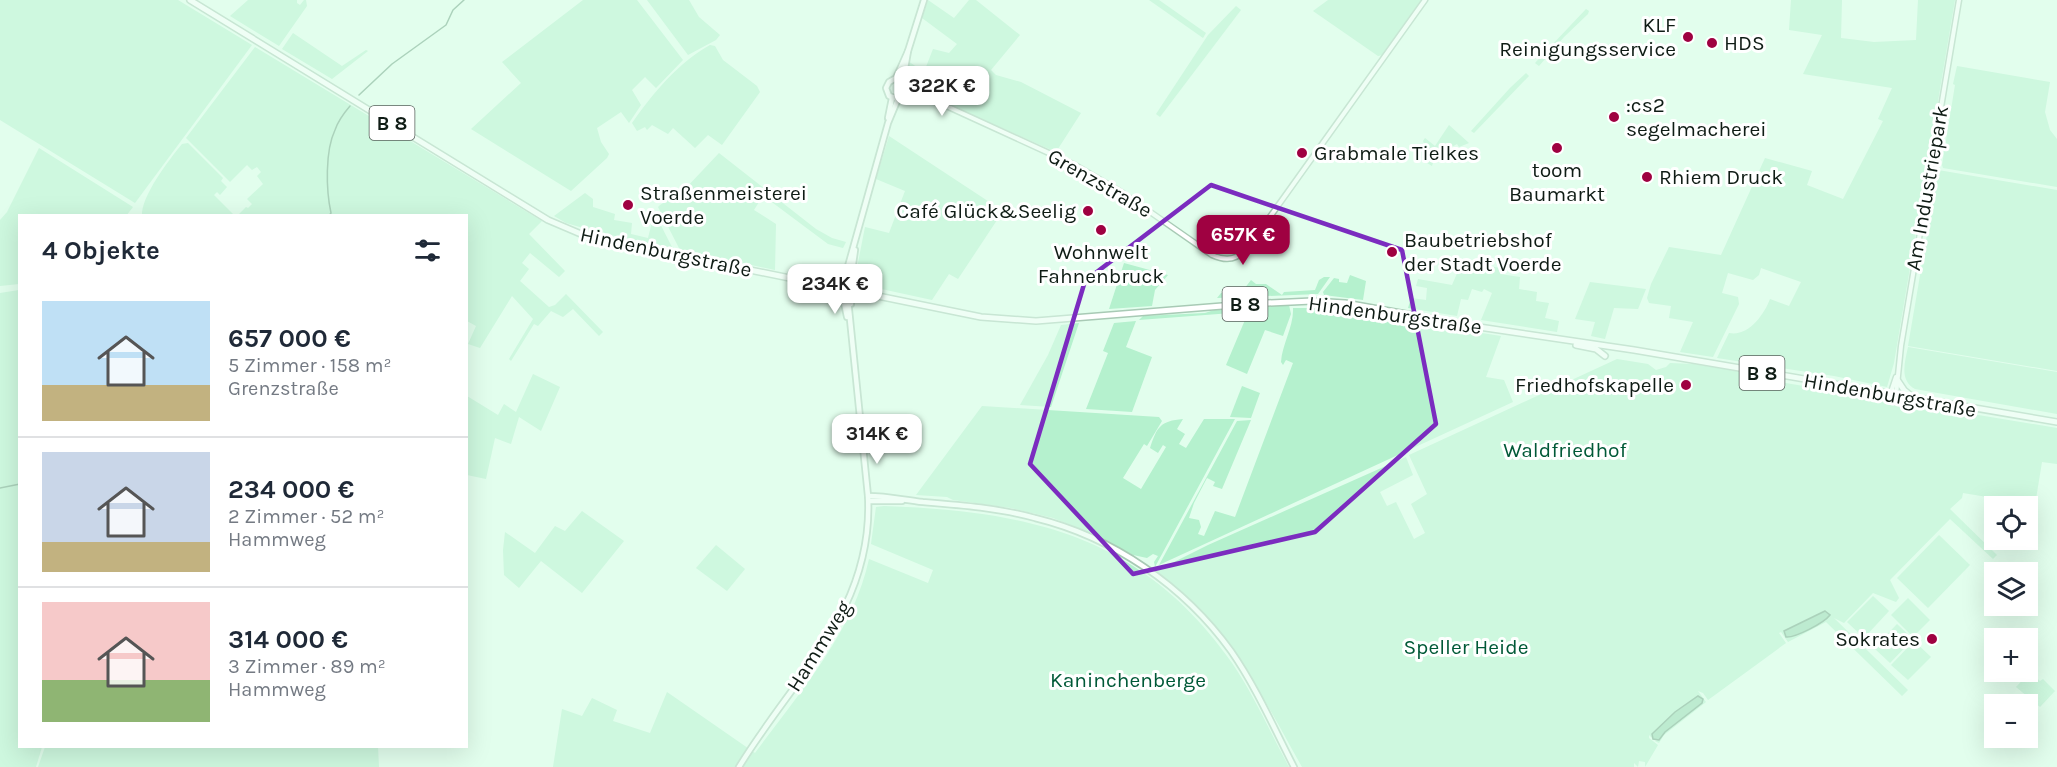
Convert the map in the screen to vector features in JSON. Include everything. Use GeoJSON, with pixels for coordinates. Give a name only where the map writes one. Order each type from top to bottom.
{"type":"FeatureCollection","features":[{"type":"Feature","properties":{"kind":"main road","name":"Hindenburgstraße"},"geometry":{"type":"LineString","coordinates":[[190,0],[548,220],[588,237],[981,317],[1024,321],[1312,301],[1345,303],[2057,423]]}},
{"type":"Feature","properties":{"kind":"main road","name":"Hammweg"},"geometry":{"type":"LineString","coordinates":[[851,337],[849,290],[856,242],[895,99],[887,91],[887,85],[896,78],[908,51],[924,0]]}},
{"type":"Feature","properties":{"kind":"main road","name":"Hammweg"},"geometry":{"type":"LineString","coordinates":[[903,80],[908,51]]}},
{"type":"Feature","properties":{"kind":"main road"},"geometry":{"type":"LineString","coordinates":[[895,99],[905,95],[907,88],[903,80],[896,78]]}},
{"type":"Feature","properties":{"kind":"main road","name":"Hammweg"},"geometry":{"type":"LineString","coordinates":[[740,766],[816,658],[841,617],[861,562],[868,523],[868,498],[851,337],[850,256],[856,242]]}},
{"type":"Feature","properties":{"kind":"main road","name":"Hindenburgstraße"},"geometry":{"type":"LineString","coordinates":[[1558,339],[1568,344],[1596,349],[1605,356]]}},
{"type":"Feature","properties":{"kind":"main road"},"geometry":{"type":"LineString","coordinates":[[1897,379],[1904,390],[1916,400]]}},
{"type":"Feature","properties":{"kind":"main road"},"geometry":{"type":"LineString","coordinates":[[868,498],[1001,511],[1049,521],[1096,540],[1143,566],[1185,599],[1226,645],[1246,674],[1294,767]]}},
{"type":"Feature","properties":{"kind":"street","name":"Grenzstraße"},"geometry":{"type":"LineString","coordinates":[[907,88],[1075,165],[1123,193],[1212,255],[1225,259],[1237,257],[1263,226],[1425,0]]}},
{"type":"Feature","properties":{"kind":"street","name":"Am Industriepark"},"geometry":{"type":"LineString","coordinates":[[1893,396],[1959,0]]}},
{"type":"Feature","properties":{"kind":"street","name":"Grenzstraße"},"geometry":{"type":"LineString","coordinates":[[905,95],[930,99]]}},
{"type":"Feature","properties":{"kind":"highlighted area"},"geometry":{"type":"Polygon","coordinates":[[[1211,185],[1402,250],[1436,424],[1315,532],[1133,574],[1030,464],[1085,281],[1211,185]]]}},
{"type":"Feature","properties":{"kind":"green space"},"geometry":{"type":"Polygon","coordinates":[[[0,0],[178,0],[252,45],[135,203],[0,120],[0,0]]]}},
{"type":"Feature","properties":{"kind":"green space"},"geometry":{"type":"Polygon","coordinates":[[[248,0],[297,0],[300,5],[306,0],[307,6],[279,46],[230,16],[248,0]]]}},
{"type":"Feature","properties":{"kind":"green space"},"geometry":{"type":"Polygon","coordinates":[[[583,0],[637,0],[683,60],[656,88],[645,77],[632,90],[641,105],[629,123],[621,112],[597,128],[601,142],[609,154],[571,191],[471,129],[521,83],[502,62],[583,0]]]}},
{"type":"Feature","properties":{"kind":"green space"},"geometry":{"type":"Polygon","coordinates":[[[647,0],[689,0],[699,17],[720,35],[716,40],[688,55],[647,0]]]}},
{"type":"Feature","properties":{"kind":"green space"},"geometry":{"type":"Polygon","coordinates":[[[928,0],[954,18],[969,0],[976,0],[1020,35],[991,70],[996,75],[1021,82],[1081,113],[1056,152],[914,89],[905,75],[908,61],[924,72],[933,49],[949,53],[957,44],[922,18],[928,0]]]}},
{"type":"Feature","properties":{"kind":"green space"},"geometry":{"type":"Polygon","coordinates":[[[1149,0],[1159,0],[1206,33],[1203,38],[1149,0]]]}},
{"type":"Feature","properties":{"kind":"green space"},"geometry":{"type":"Polygon","coordinates":[[[1328,0],[1422,0],[1383,55],[1378,56],[1313,11],[1328,0]]]}},
{"type":"Feature","properties":{"kind":"green space"},"geometry":{"type":"Polygon","coordinates":[[[1791,0],[1842,0],[1841,38],[1874,42],[1916,40],[1918,0],[1955,0],[1894,363],[1887,387],[1834,376],[1717,358],[1729,333],[1743,332],[1754,324],[1764,312],[1770,299],[1789,306],[1801,282],[1761,268],[1759,275],[1753,280],[1728,273],[1722,293],[1738,297],[1739,304],[1713,357],[1680,352],[1693,322],[1669,318],[1671,306],[1649,303],[1647,298],[1651,284],[1669,247],[1721,255],[1765,158],[1812,171],[1807,185],[1843,199],[1883,121],[1878,119],[1892,88],[1803,74],[1822,35],[1789,30],[1791,0]]]}},
{"type":"Feature","properties":{"kind":"green space"},"geometry":{"type":"Polygon","coordinates":[[[1236,6],[1241,10],[1160,117],[1156,114],[1208,35],[1236,6]]]}},
{"type":"Feature","properties":{"kind":"green space"},"geometry":{"type":"Polygon","coordinates":[[[1586,9],[1589,11],[1588,14],[1539,66],[1535,63],[1586,9]]]}},
{"type":"Feature","properties":{"kind":"green space"},"geometry":{"type":"Polygon","coordinates":[[[293,33],[342,66],[366,50],[368,51],[332,79],[282,49],[293,33]]]}},
{"type":"Feature","properties":{"kind":"green space"},"geometry":{"type":"Polygon","coordinates":[[[710,45],[715,46],[723,60],[757,86],[760,92],[722,145],[708,135],[695,148],[673,128],[668,134],[652,125],[647,130],[645,127],[637,131],[632,123],[657,90],[687,61],[710,45]]]}},
{"type":"Feature","properties":{"kind":"green space"},"geometry":{"type":"Polygon","coordinates":[[[255,47],[542,221],[529,234],[565,271],[559,277],[530,253],[522,263],[529,269],[520,281],[549,307],[555,305],[566,294],[603,332],[599,336],[573,309],[563,317],[551,311],[538,326],[534,324],[511,361],[509,359],[533,319],[512,296],[480,348],[468,344],[476,326],[468,322],[468,214],[239,214],[252,204],[247,199],[263,184],[257,176],[261,172],[257,167],[252,170],[247,165],[230,182],[186,138],[255,47]]]}},
{"type":"Feature","properties":{"kind":"green space"},"geometry":{"type":"Polygon","coordinates":[[[1957,66],[2050,82],[2045,112],[2050,130],[2057,139],[2057,187],[1943,168],[1957,66]]]}},
{"type":"Feature","properties":{"kind":"green space"},"geometry":{"type":"Polygon","coordinates":[[[1526,73],[1529,76],[1474,133],[1471,131],[1510,88],[1526,73]]]}},
{"type":"Feature","properties":{"kind":"green space"},"geometry":{"type":"Polygon","coordinates":[[[1449,125],[1469,143],[1459,147],[1457,144],[1435,156],[1432,166],[1427,163],[1428,154],[1423,141],[1425,138],[1435,146],[1449,125]]]}},
{"type":"Feature","properties":{"kind":"green space"},"geometry":{"type":"Polygon","coordinates":[[[889,136],[1003,211],[958,279],[949,274],[932,300],[854,283],[865,227],[889,233],[905,191],[876,179],[889,136]]]}},
{"type":"Feature","properties":{"kind":"green space"},"geometry":{"type":"Polygon","coordinates":[[[188,143],[223,178],[221,181],[227,187],[220,195],[217,192],[214,195],[233,214],[142,214],[146,199],[157,178],[182,144],[188,143]]]}},
{"type":"Feature","properties":{"kind":"green space"},"geometry":{"type":"Polygon","coordinates":[[[39,148],[133,207],[128,214],[18,214],[18,284],[0,286],[0,220],[7,212],[39,148]]]}},
{"type":"Feature","properties":{"kind":"green space"},"geometry":{"type":"Polygon","coordinates":[[[719,153],[816,229],[832,238],[846,242],[843,248],[828,244],[765,197],[754,210],[776,224],[775,270],[680,250],[658,207],[685,189],[719,153]]]}},
{"type":"Feature","properties":{"kind":"green space"},"geometry":{"type":"Polygon","coordinates":[[[1938,170],[2057,190],[2057,371],[1908,346],[1938,170]]]}},
{"type":"Feature","properties":{"kind":"green space"},"geometry":{"type":"Polygon","coordinates":[[[585,193],[593,199],[593,207],[615,214],[614,220],[632,223],[631,234],[648,238],[651,226],[650,212],[654,212],[673,249],[597,232],[566,223],[554,216],[585,193]]]}},
{"type":"Feature","properties":{"kind":"green space"},"geometry":{"type":"Polygon","coordinates":[[[1462,262],[1501,268],[1500,274],[1520,277],[1519,289],[1537,292],[1536,301],[1549,303],[1545,318],[1559,321],[1557,332],[1481,320],[1492,293],[1484,289],[1482,292],[1472,289],[1468,300],[1461,299],[1457,316],[1408,308],[1411,298],[1426,300],[1427,288],[1416,286],[1418,279],[1452,285],[1462,262]]]}},
{"type":"Feature","properties":{"kind":"green space"},"geometry":{"type":"Polygon","coordinates":[[[1124,263],[1168,275],[1155,290],[1152,306],[1109,309],[1124,263]]]}},
{"type":"Feature","properties":{"kind":"green space"},"geometry":{"type":"Polygon","coordinates":[[[1350,275],[1366,281],[1363,300],[1324,295],[1323,292],[1334,278],[1339,279],[1339,282],[1347,283],[1350,275]]]}},
{"type":"Feature","properties":{"kind":"green space"},"geometry":{"type":"Polygon","coordinates":[[[1330,277],[1318,294],[1217,298],[1221,293],[1233,294],[1244,289],[1251,280],[1256,284],[1266,284],[1282,295],[1284,292],[1315,290],[1319,280],[1330,277]]]}},
{"type":"Feature","properties":{"kind":"green space"},"geometry":{"type":"Polygon","coordinates":[[[1590,282],[1646,289],[1638,309],[1614,308],[1605,339],[1591,336],[1595,322],[1575,319],[1590,282]]]}},
{"type":"Feature","properties":{"kind":"green space"},"geometry":{"type":"Polygon","coordinates":[[[18,290],[18,748],[42,748],[36,767],[0,767],[0,293],[18,290]]]}},
{"type":"Feature","properties":{"kind":"green space"},"geometry":{"type":"Polygon","coordinates":[[[1289,305],[1291,314],[1283,336],[1265,330],[1247,374],[1226,365],[1250,308],[1289,305]]]}},
{"type":"Feature","properties":{"kind":"green space"},"geometry":{"type":"Polygon","coordinates":[[[1242,308],[1245,312],[1139,320],[1143,316],[1205,313],[1217,309],[1242,308]]]}},
{"type":"Feature","properties":{"kind":"green space"},"geometry":{"type":"Polygon","coordinates":[[[1293,308],[1320,308],[1501,336],[1486,377],[1504,380],[1513,402],[1159,565],[1237,421],[1251,420],[1222,489],[1213,486],[1215,482],[1207,478],[1189,518],[1199,520],[1201,527],[1198,534],[1204,536],[1215,511],[1235,517],[1293,363],[1286,360],[1283,365],[1281,362],[1292,322],[1293,308]]]}},
{"type":"Feature","properties":{"kind":"green space"},"geometry":{"type":"Polygon","coordinates":[[[1136,321],[1126,347],[1152,357],[1132,412],[1086,409],[1108,353],[1103,351],[1114,323],[1136,321]]]}},
{"type":"Feature","properties":{"kind":"green space"},"geometry":{"type":"Polygon","coordinates":[[[1079,323],[1051,407],[1020,405],[1048,355],[1061,325],[1079,323]]]}},
{"type":"Feature","properties":{"kind":"green space"},"geometry":{"type":"Polygon","coordinates":[[[1908,347],[2057,372],[2057,414],[1915,389],[1905,376],[1908,347]]]}},
{"type":"Feature","properties":{"kind":"green space","name":"Speller Heide"},"geometry":{"type":"Polygon","coordinates":[[[1617,359],[1648,364],[1656,370],[1670,363],[1694,364],[1742,372],[1744,376],[2057,428],[2057,464],[2042,462],[2036,496],[1984,496],[1963,493],[1962,498],[1950,509],[1984,542],[1984,550],[1992,550],[1997,555],[1993,559],[1950,519],[1890,580],[1899,598],[1896,602],[1873,593],[1844,623],[1834,618],[1908,690],[1902,696],[1826,622],[1788,642],[1781,632],[1779,633],[1786,643],[1708,700],[1703,693],[1698,691],[1706,702],[1664,735],[1659,743],[1655,741],[1702,703],[1698,697],[1675,712],[1652,734],[1653,739],[1649,735],[1649,738],[1658,745],[1645,767],[1645,762],[1639,761],[1638,767],[1634,763],[1634,767],[1302,767],[1240,661],[1203,613],[1156,571],[1208,545],[1406,457],[1413,475],[1380,492],[1387,506],[1396,502],[1414,539],[1425,533],[1411,504],[1427,494],[1409,455],[1617,359]]]}},
{"type":"Feature","properties":{"kind":"green space"},"geometry":{"type":"Polygon","coordinates":[[[533,374],[560,387],[541,431],[519,417],[511,444],[495,438],[486,479],[468,475],[468,397],[498,415],[504,404],[516,412],[533,374]]]}},
{"type":"Feature","properties":{"kind":"green space"},"geometry":{"type":"Polygon","coordinates":[[[1242,386],[1260,393],[1251,418],[1230,417],[1242,386]]]}},
{"type":"Feature","properties":{"kind":"green space"},"geometry":{"type":"Polygon","coordinates":[[[982,406],[1159,417],[1162,421],[1147,446],[1144,444],[1123,478],[1141,489],[1166,447],[1163,445],[1158,453],[1150,448],[1160,426],[1169,421],[1183,419],[1177,429],[1185,434],[1179,444],[1186,448],[1204,419],[1235,419],[1155,567],[1154,562],[1158,556],[1153,554],[1147,558],[1133,555],[1095,535],[1053,518],[947,497],[916,495],[982,406]]]}},
{"type":"Feature","properties":{"kind":"green space","name":"Kaninchenberge"},"geometry":{"type":"Polygon","coordinates":[[[876,507],[937,509],[1035,524],[1079,539],[1121,559],[1161,586],[1197,620],[1232,663],[1255,701],[1289,767],[553,767],[562,709],[582,716],[592,698],[617,710],[613,721],[650,733],[667,692],[755,753],[806,685],[838,637],[851,612],[869,559],[928,583],[933,570],[871,544],[876,507]]]}},
{"type":"Feature","properties":{"kind":"green space"},"geometry":{"type":"Polygon","coordinates":[[[582,511],[624,541],[582,593],[541,561],[519,588],[504,575],[505,532],[535,553],[555,526],[565,531],[582,511]]]}},
{"type":"Feature","properties":{"kind":"green space"},"geometry":{"type":"Polygon","coordinates":[[[1939,535],[1970,565],[1928,608],[1897,578],[1939,535]]]}},
{"type":"Feature","properties":{"kind":"green space"},"geometry":{"type":"Polygon","coordinates":[[[716,545],[745,569],[727,591],[696,568],[716,545]]]}},
{"type":"Feature","properties":{"kind":"green space"},"geometry":{"type":"Polygon","coordinates":[[[1873,596],[1889,611],[1864,638],[1847,622],[1873,596]]]}},
{"type":"Feature","properties":{"kind":"green space"},"geometry":{"type":"Polygon","coordinates":[[[1908,598],[1930,620],[1913,637],[1891,615],[1908,598]]]}},
{"type":"Feature","properties":{"kind":"green space"},"geometry":{"type":"Polygon","coordinates":[[[1897,624],[1913,639],[1890,663],[1874,648],[1897,624]]]}},
{"type":"Feature","properties":{"kind":"green space"},"geometry":{"type":"Polygon","coordinates":[[[1914,641],[1931,657],[1908,680],[1891,665],[1914,641]]]}},
{"type":"Feature","properties":{"kind":"green space"},"geometry":{"type":"Polygon","coordinates":[[[2038,679],[2040,681],[2043,679],[2055,691],[2040,707],[2038,694],[2024,694],[2016,687],[2021,682],[2038,682],[2038,679]]]}},
{"type":"Feature","properties":{"kind":"green space"},"geometry":{"type":"Polygon","coordinates":[[[45,748],[378,748],[379,767],[38,767],[45,748]]]}},
{"type":"Feature","properties":{"kind":"shaded area"},"geometry":{"type":"Polygon","coordinates":[[[1825,611],[1830,615],[1822,622],[1802,633],[1786,637],[1784,631],[1825,611]]]}},
{"type":"Feature","properties":{"kind":"shaded area"},"geometry":{"type":"Polygon","coordinates":[[[1698,696],[1703,699],[1702,703],[1665,732],[1659,740],[1653,739],[1652,734],[1675,712],[1698,696]]]}},
{"type":"Feature","properties":{"kind":"waterway"},"geometry":{"type":"LineString","coordinates":[[359,95],[392,64],[446,25],[453,10],[464,0]]}},
{"type":"Feature","properties":{"kind":"waterway"},"geometry":{"type":"LineString","coordinates":[[330,214],[327,182],[329,149],[338,123],[350,106]]}},
{"type":"Feature","properties":{"kind":"waterway"},"geometry":{"type":"LineString","coordinates":[[0,488],[18,484]]}},
{"type":"Feature","properties":{"kind":"place","name":"KLF Reinigungsservice"},"geometry":{"type":"Point","coordinates":[1688,37]}},
{"type":"Feature","properties":{"kind":"place","name":"HDS"},"geometry":{"type":"Point","coordinates":[1712,43]}},
{"type":"Feature","properties":{"kind":"place","name":":cs2 segelmacherei"},"geometry":{"type":"Point","coordinates":[1614,117]}},
{"type":"Feature","properties":{"kind":"place","name":"toom Baumarkt"},"geometry":{"type":"Point","coordinates":[1557,148]}},
{"type":"Feature","properties":{"kind":"place","name":"Grabmale Tielkes"},"geometry":{"type":"Point","coordinates":[1302,153]}},
{"type":"Feature","properties":{"kind":"place","name":"Rhiem Druck"},"geometry":{"type":"Point","coordinates":[1647,177]}},
{"type":"Feature","properties":{"kind":"place","name":"Straßenmeisterei Voerde"},"geometry":{"type":"Point","coordinates":[628,205]}},
{"type":"Feature","properties":{"kind":"place","name":"Café Glück&Seelig"},"geometry":{"type":"Point","coordinates":[1088,211]}},
{"type":"Feature","properties":{"kind":"place","name":"Wohnwelt Fahnenbruck"},"geometry":{"type":"Point","coordinates":[1101,230]}},
{"type":"Feature","properties":{"kind":"place","name":"Baubetriebshof der Stadt Voerde"},"geometry":{"type":"Point","coordinates":[1392,252]}},
{"type":"Feature","properties":{"kind":"place","name":"Friedhofskapelle"},"geometry":{"type":"Point","coordinates":[1686,385]}},
{"type":"Feature","properties":{"kind":"place","name":"Sokrates"},"geometry":{"type":"Point","coordinates":[1932,639]}},
{"type":"Feature","properties":{"kind":"park label","name":"Waldfriedhof"},"geometry":{"type":"Point","coordinates":[1565,450]}}]}
